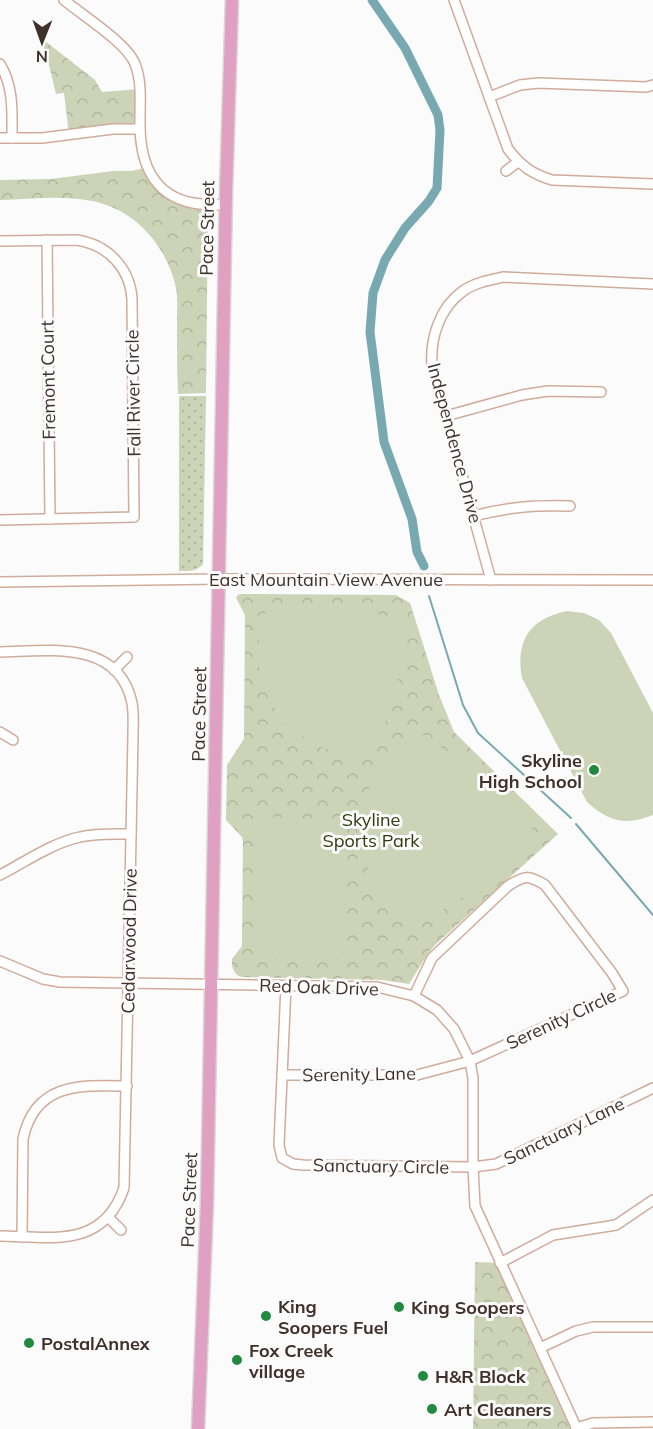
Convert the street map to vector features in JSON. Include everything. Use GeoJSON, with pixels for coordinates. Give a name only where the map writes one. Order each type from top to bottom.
{"type":"FeatureCollection","features":[{"type":"Feature","properties":{"kind":"main road","name":"Pace Street"},"geometry":{"type":"LineString","coordinates":[[198,1429],[206,1257],[232,0]]}},
{"type":"Feature","properties":{"kind":"street"},"geometry":{"type":"LineString","coordinates":[[64,0],[121,45],[133,60],[139,81],[141,147],[153,178],[182,200],[226,205]]}},
{"type":"Feature","properties":{"kind":"street"},"geometry":{"type":"LineString","coordinates":[[454,0],[508,149],[518,162],[537,176],[552,180],[653,184]]}},
{"type":"Feature","properties":{"kind":"street"},"geometry":{"type":"LineString","coordinates":[[0,64],[10,90],[12,138]]}},
{"type":"Feature","properties":{"kind":"street"},"geometry":{"type":"LineString","coordinates":[[489,97],[520,85],[538,82],[646,87],[653,85]]}},
{"type":"Feature","properties":{"kind":"street"},"geometry":{"type":"LineString","coordinates":[[0,138],[42,138],[113,129],[140,129]]}},
{"type":"Feature","properties":{"kind":"street"},"geometry":{"type":"LineString","coordinates":[[506,171],[518,162]]}},
{"type":"Feature","properties":{"kind":"street","name":"Fremont Court"},"geometry":{"type":"LineString","coordinates":[[47,240],[50,519]]}},
{"type":"Feature","properties":{"kind":"street","name":"Fall River Circle"},"geometry":{"type":"LineString","coordinates":[[0,241],[77,240],[92,244],[117,260],[130,284],[132,298],[134,405],[134,517],[0,520]]}},
{"type":"Feature","properties":{"kind":"street","name":"Independence Drive"},"geometry":{"type":"LineString","coordinates":[[491,580],[432,366],[433,339],[443,314],[462,291],[485,281],[503,278],[653,284]]}},
{"type":"Feature","properties":{"kind":"street"},"geometry":{"type":"LineString","coordinates":[[456,282],[462,291]]}},
{"type":"Feature","properties":{"kind":"street"},"geometry":{"type":"LineString","coordinates":[[446,416],[522,395],[548,391],[601,392]]}},
{"type":"Feature","properties":{"kind":"street"},"geometry":{"type":"LineString","coordinates":[[474,516],[503,508],[532,504],[570,506]]}},
{"type":"Feature","properties":{"kind":"street","name":"East Mountain View Avenue"},"geometry":{"type":"LineString","coordinates":[[0,582],[219,579],[653,580]]}},
{"type":"Feature","properties":{"kind":"street","name":"Cedarwood Drive"},"geometry":{"type":"LineString","coordinates":[[0,652],[81,652],[97,658],[114,670],[128,692],[133,708],[124,1186],[118,1204],[109,1218]]}},
{"type":"Feature","properties":{"kind":"street"},"geometry":{"type":"LineString","coordinates":[[114,670],[127,657]]}},
{"type":"Feature","properties":{"kind":"street"},"geometry":{"type":"LineString","coordinates":[[0,732],[13,740]]}},
{"type":"Feature","properties":{"kind":"street"},"geometry":{"type":"LineString","coordinates":[[0,875],[69,840],[97,834],[131,834]]}},
{"type":"Feature","properties":{"kind":"street","name":"Serenity Circle"},"geometry":{"type":"LineString","coordinates":[[414,996],[432,958],[508,886],[522,877],[534,878],[546,885],[623,992],[470,1061]]}},
{"type":"Feature","properties":{"kind":"street","name":"Red Oak Drive"},"geometry":{"type":"LineString","coordinates":[[0,961],[52,981],[377,987],[414,996],[437,1010],[454,1029],[470,1061],[473,1078],[475,1206],[576,1429]]}},
{"type":"Feature","properties":{"kind":"street","name":"Sanctuary Circle"},"geometry":{"type":"LineString","coordinates":[[286,986],[279,1145],[282,1158],[293,1164],[303,1165],[473,1167]]}},
{"type":"Feature","properties":{"kind":"street","name":"Serenity Lane"},"geometry":{"type":"LineString","coordinates":[[282,1075],[417,1075],[470,1061]]}},
{"type":"Feature","properties":{"kind":"street"},"geometry":{"type":"LineString","coordinates":[[22,1237],[23,1139],[34,1114],[49,1098],[68,1088],[86,1085],[127,1086]]}},
{"type":"Feature","properties":{"kind":"street","name":"Sanctuary Lane"},"geometry":{"type":"LineString","coordinates":[[473,1167],[496,1164],[653,1088]]}},
{"type":"Feature","properties":{"kind":"street"},"geometry":{"type":"LineString","coordinates":[[500,1263],[553,1235],[616,1225],[653,1200]]}},
{"type":"Feature","properties":{"kind":"street"},"geometry":{"type":"LineString","coordinates":[[0,1236],[75,1236],[91,1231],[109,1218],[121,1230]]}},
{"type":"Feature","properties":{"kind":"street"},"geometry":{"type":"LineString","coordinates":[[540,1348],[576,1331],[593,1327],[653,1326]]}},
{"type":"Feature","properties":{"kind":"street"},"geometry":{"type":"LineString","coordinates":[[576,1429],[593,1423],[653,1422]]}},
{"type":"Feature","properties":{"kind":"green space"},"geometry":{"type":"Polygon","coordinates":[[[36,34],[95,80],[102,92],[140,89],[140,129],[69,135],[64,93],[56,94],[49,65],[36,34]]]}},
{"type":"Feature","properties":{"kind":"green space"},"geometry":{"type":"Polygon","coordinates":[[[147,167],[166,190],[208,205],[206,393],[178,394],[176,288],[165,258],[147,232],[122,212],[92,201],[58,198],[0,200],[0,180],[51,179],[113,171],[132,171],[147,167]]]}},
{"type":"Feature","properties":{"kind":"green space"},"geometry":{"type":"Polygon","coordinates":[[[179,396],[206,396],[203,564],[189,571],[179,571],[179,396]]]}},
{"type":"Feature","properties":{"kind":"green space","name":"Skyline Sports Park"},"geometry":{"type":"Polygon","coordinates":[[[241,594],[396,595],[410,603],[439,695],[454,732],[558,834],[436,944],[409,984],[382,980],[242,977],[234,970],[232,959],[242,946],[243,842],[242,837],[226,820],[227,765],[244,739],[245,615],[236,598],[241,594]]]}},
{"type":"Feature","properties":{"kind":"green space"},"geometry":{"type":"Polygon","coordinates":[[[268,605],[353,610],[400,618],[407,629],[397,684],[374,757],[352,756],[331,751],[295,730],[280,715],[261,677],[258,655],[268,605]]]}},
{"type":"Feature","properties":{"kind":"green space"},"geometry":{"type":"Polygon","coordinates":[[[567,611],[584,613],[599,620],[611,633],[653,713],[653,815],[634,820],[618,820],[603,814],[587,802],[522,678],[521,653],[528,633],[543,620],[567,611]]]}},
{"type":"Feature","properties":{"kind":"green space"},"geometry":{"type":"Polygon","coordinates":[[[425,735],[465,764],[532,823],[532,842],[494,877],[421,924],[399,910],[382,892],[369,871],[362,849],[360,825],[364,802],[374,779],[394,754],[425,735]]]}},
{"type":"Feature","properties":{"kind":"green space"},"geometry":{"type":"Polygon","coordinates":[[[257,817],[344,819],[342,955],[257,953],[257,817]]]}},
{"type":"Feature","properties":{"kind":"green space"},"geometry":{"type":"Polygon","coordinates":[[[475,1262],[500,1263],[577,1429],[473,1429],[475,1262]]]}},
{"type":"Feature","properties":{"kind":"waterway"},"geometry":{"type":"LineString","coordinates":[[372,0],[405,48],[438,115],[440,130],[437,188],[429,201],[405,228],[385,260],[373,293],[370,332],[384,442],[412,519],[417,552],[424,566]]}},
{"type":"Feature","properties":{"kind":"waterway"},"geometry":{"type":"LineString","coordinates":[[429,596],[463,705],[478,733],[571,818]]}},
{"type":"Feature","properties":{"kind":"waterway"},"geometry":{"type":"LineString","coordinates":[[576,824],[653,915]]}},
{"type":"Feature","properties":{"kind":"place","name":"Skyline High School"},"geometry":{"type":"Point","coordinates":[594,770]}},
{"type":"Feature","properties":{"kind":"place","name":"King Soopers"},"geometry":{"type":"Point","coordinates":[399,1307]}},
{"type":"Feature","properties":{"kind":"place","name":"King Soopers Fuel"},"geometry":{"type":"Point","coordinates":[266,1316]}},
{"type":"Feature","properties":{"kind":"place","name":"PostalAnnex"},"geometry":{"type":"Point","coordinates":[29,1343]}},
{"type":"Feature","properties":{"kind":"place","name":"Fox Creek village"},"geometry":{"type":"Point","coordinates":[237,1360]}},
{"type":"Feature","properties":{"kind":"place","name":"H&R Block"},"geometry":{"type":"Point","coordinates":[423,1376]}},
{"type":"Feature","properties":{"kind":"place","name":"Art Cleaners"},"geometry":{"type":"Point","coordinates":[432,1409]}}]}
